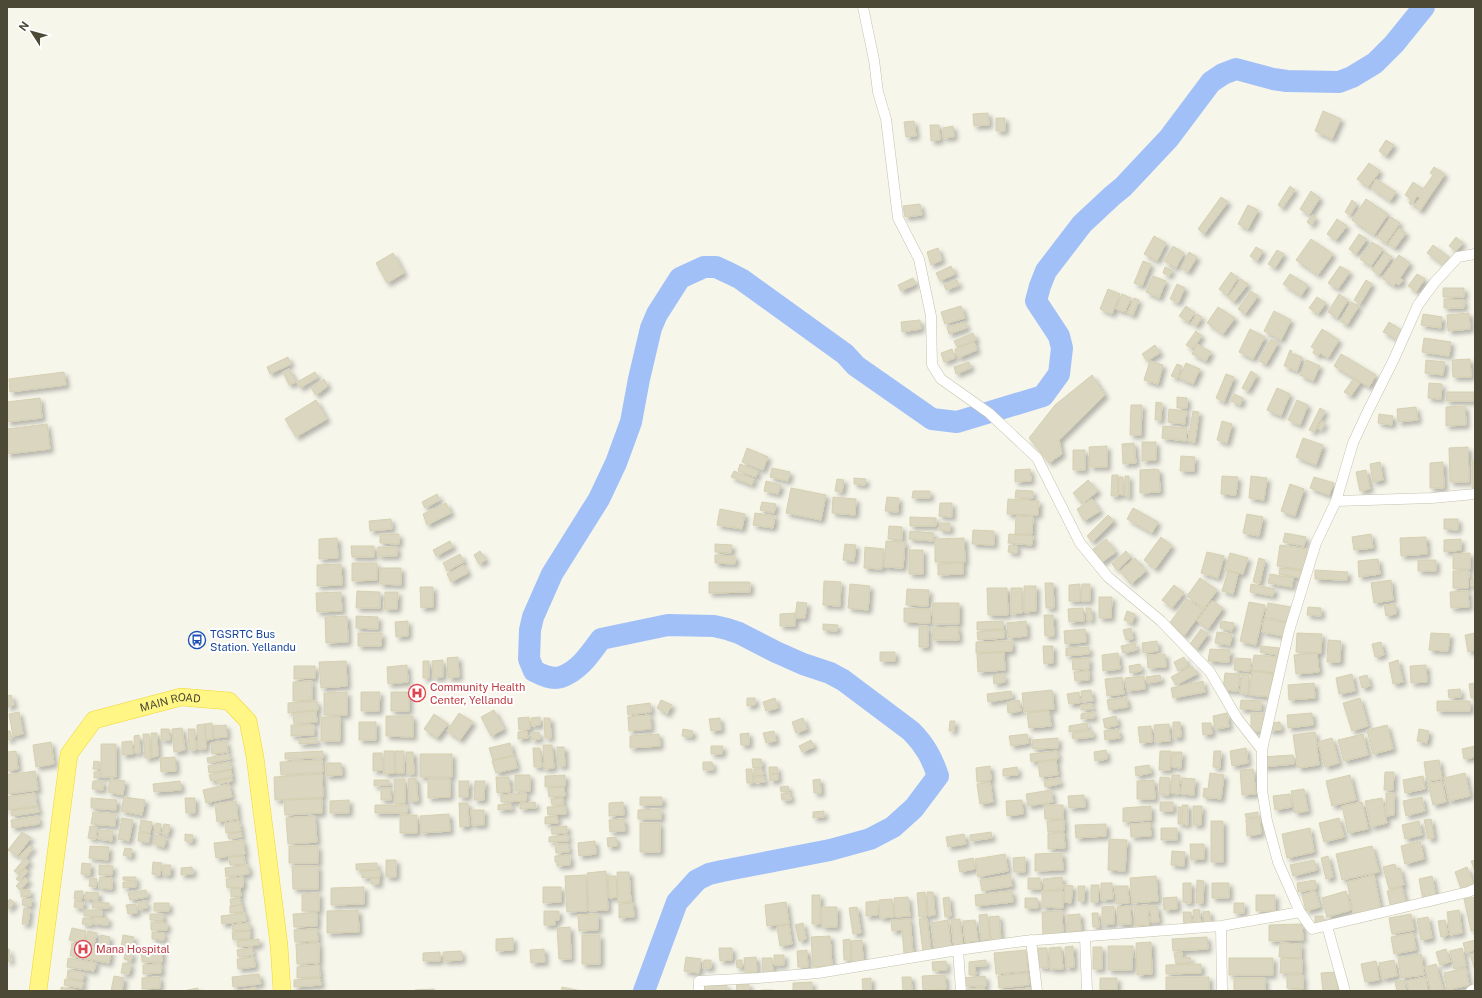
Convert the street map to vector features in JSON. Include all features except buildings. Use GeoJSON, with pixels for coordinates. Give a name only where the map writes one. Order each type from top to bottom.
{"type":"FeatureCollection","features":[{"type":"Feature","properties":{"kind":"highway","name":"MAIN ROAD"},"geometry":{"type":"LineString","coordinates":[[38,991],[69,754],[94,720],[181,697],[229,700],[248,721],[255,757],[278,937],[282,991]]}},
{"type":"Feature","properties":{"kind":"street"},"geometry":{"type":"LineString","coordinates":[[863,7],[874,60],[878,92],[886,119],[898,218],[919,259],[931,316],[932,365],[941,379],[989,413],[1037,458],[1080,543],[1108,577],[1161,621],[1210,672],[1237,718],[1262,750]]}},
{"type":"Feature","properties":{"kind":"street"},"geometry":{"type":"LineString","coordinates":[[1475,254],[1458,257],[1435,282],[1418,304],[1394,359],[1353,443],[1336,501],[1316,543],[1289,631],[1262,750],[1262,790],[1267,821],[1278,862],[1300,912],[1312,929],[1468,892],[1475,889]]}},
{"type":"Feature","properties":{"kind":"street"},"geometry":{"type":"LineString","coordinates":[[1336,501],[1432,498],[1475,494]]}},
{"type":"Feature","properties":{"kind":"street"},"geometry":{"type":"LineString","coordinates":[[699,991],[699,981],[818,973],[958,950],[1031,940],[1221,926],[1300,912]]}},
{"type":"Feature","properties":{"kind":"street"},"geometry":{"type":"LineString","coordinates":[[1221,926],[1222,991]]}},
{"type":"Feature","properties":{"kind":"street"},"geometry":{"type":"LineString","coordinates":[[1327,926],[1345,991]]}},
{"type":"Feature","properties":{"kind":"street"},"geometry":{"type":"LineString","coordinates":[[1085,936],[1087,991]]}},
{"type":"Feature","properties":{"kind":"street"},"geometry":{"type":"LineString","coordinates":[[1031,940],[1037,991]]}},
{"type":"Feature","properties":{"kind":"street"},"geometry":{"type":"LineString","coordinates":[[958,950],[961,991]]}},
{"type":"Feature","properties":{"kind":"street"},"geometry":{"type":"LineString","coordinates":[[1471,991],[1475,989]]}},
{"type":"Feature","properties":{"kind":"waterway"},"geometry":{"type":"LineString","coordinates":[[644,991],[677,902],[697,880],[709,874],[830,850],[870,839],[893,827],[914,808],[938,776],[928,752],[911,731],[843,680],[830,673],[803,664],[739,633],[727,629],[714,626],[668,625],[601,639],[579,666],[561,677],[554,678],[534,671],[529,659],[530,630],[533,617],[552,574],[599,499],[616,463],[631,422],[651,328],[657,314],[680,278],[704,267],[716,267],[741,279],[845,354],[856,366],[932,419],[957,422],[1043,396],[1059,374],[1062,348],[1059,336],[1036,301],[1046,271],[1082,224],[1123,187],[1169,138],[1211,82],[1223,74],[1236,69],[1273,79],[1287,81],[1339,82],[1352,77],[1375,63],[1394,44],[1424,7]]}},
{"type":"Feature","properties":{"kind":"place","name":"TGSRTC Bus Station. Yellandu"},"geometry":{"type":"Point","coordinates":[197,640]}},
{"type":"Feature","properties":{"kind":"place","name":"Community Health Center, Yellandu"},"geometry":{"type":"Point","coordinates":[417,693]}},
{"type":"Feature","properties":{"kind":"place","name":"Mana Hospital"},"geometry":{"type":"Point","coordinates":[83,949]}}]}
